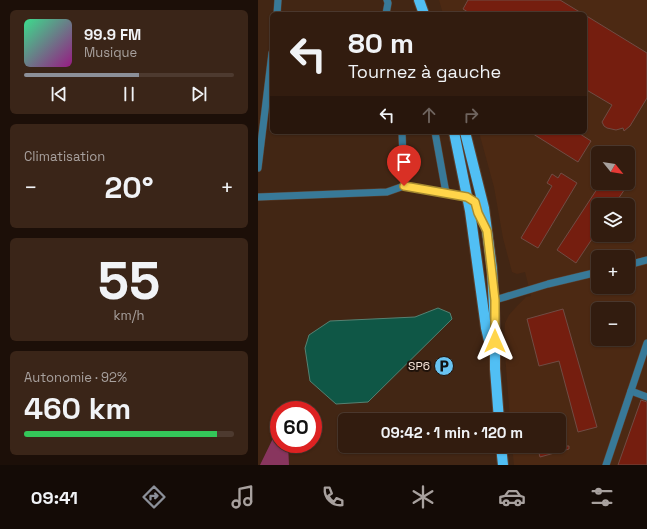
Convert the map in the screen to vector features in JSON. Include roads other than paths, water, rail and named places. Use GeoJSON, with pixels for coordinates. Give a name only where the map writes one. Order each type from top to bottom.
{"type":"FeatureCollection","features":[{"type":"Feature","properties":{"kind":"main road"},"geometry":{"type":"LineString","coordinates":[[419,0],[423,12]]}},
{"type":"Feature","properties":{"kind":"main road"},"geometry":{"type":"LineString","coordinates":[[454,134],[467,197],[474,212],[487,231]]}},
{"type":"Feature","properties":{"kind":"main road"},"geometry":{"type":"LineString","coordinates":[[466,134],[475,170],[487,231],[492,269],[495,300],[495,369],[498,413]]}},
{"type":"Feature","properties":{"kind":"main road"},"geometry":{"type":"LineString","coordinates":[[467,197],[473,188],[472,178],[475,170]]}},
{"type":"Feature","properties":{"kind":"main road"},"geometry":{"type":"LineString","coordinates":[[474,212],[475,245],[486,328],[495,369]]}},
{"type":"Feature","properties":{"kind":"main road"},"geometry":{"type":"LineString","coordinates":[[475,245],[484,250],[486,264],[492,269]]}},
{"type":"Feature","properties":{"kind":"main road"},"geometry":{"type":"LineString","coordinates":[[480,278],[488,285],[489,294],[495,300]]}},
{"type":"Feature","properties":{"kind":"main road"},"geometry":{"type":"LineString","coordinates":[[502,453],[503,465]]}},
{"type":"Feature","properties":{"kind":"lane"},"geometry":{"type":"LineString","coordinates":[[277,12],[278,0]]}},
{"type":"Feature","properties":{"kind":"lane"},"geometry":{"type":"LineString","coordinates":[[386,0],[388,3],[386,12]]}},
{"type":"Feature","properties":{"kind":"lane"},"geometry":{"type":"LineString","coordinates":[[258,168],[270,69]]}},
{"type":"Feature","properties":{"kind":"lane"},"geometry":{"type":"LineString","coordinates":[[402,134],[404,186]]}},
{"type":"Feature","properties":{"kind":"lane"},"geometry":{"type":"LineString","coordinates":[[435,134],[446,193]]}},
{"type":"Feature","properties":{"kind":"lane"},"geometry":{"type":"LineString","coordinates":[[258,196],[387,192],[404,186],[467,197]]}},
{"type":"Feature","properties":{"kind":"lane"},"geometry":{"type":"LineString","coordinates":[[635,263],[647,260]]}},
{"type":"Feature","properties":{"kind":"lane"},"geometry":{"type":"LineString","coordinates":[[495,300],[548,284],[591,274]]}},
{"type":"Feature","properties":{"kind":"lane"},"geometry":{"type":"LineString","coordinates":[[606,465],[647,343]]}},
{"type":"Feature","properties":{"kind":"lane"},"geometry":{"type":"LineString","coordinates":[[630,391],[647,396]]}},
{"type":"Feature","properties":{"kind":"water"},"geometry":{"type":"Polygon","coordinates":[[[438,308],[450,313],[452,319],[368,402],[336,404],[310,381],[305,348],[309,335],[330,321],[415,317],[438,308]]]}},
{"type":"Feature","properties":{"kind":"place","name":"SP6"},"geometry":{"type":"Point","coordinates":[444,366]}}]}
